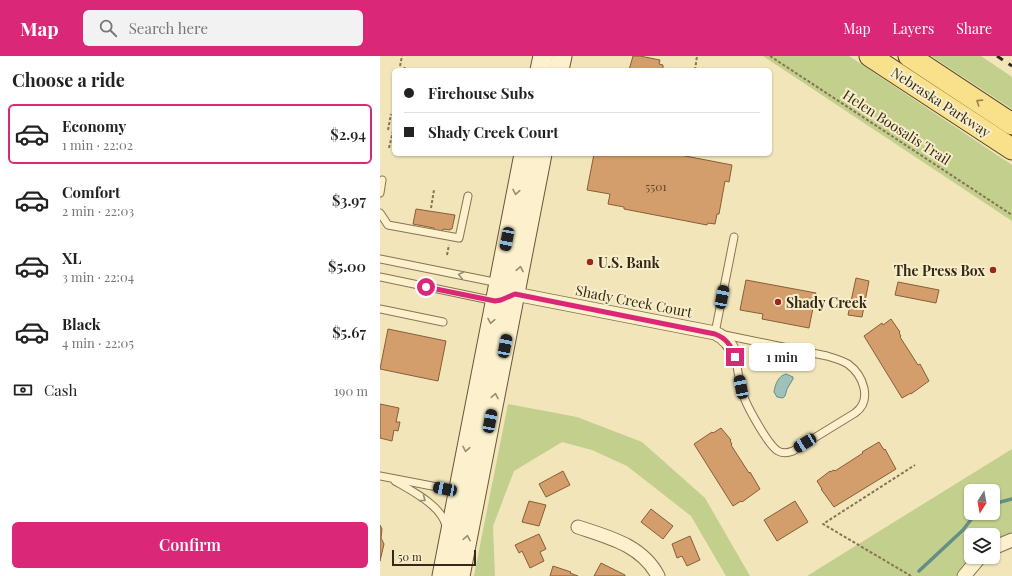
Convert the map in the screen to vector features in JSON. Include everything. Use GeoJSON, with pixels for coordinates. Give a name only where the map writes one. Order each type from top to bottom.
{"type":"FeatureCollection","features":[{"type":"Feature","properties":{"kind":"main road"},"geometry":{"type":"LineString","coordinates":[[540,68],[543,56]]}},
{"type":"Feature","properties":{"kind":"main road"},"geometry":{"type":"LineString","coordinates":[[559,68],[562,56]]}},
{"type":"Feature","properties":{"kind":"main road","name":"Nebraska Parkway"},"geometry":{"type":"LineString","coordinates":[[870,56],[1012,149]]}},
{"type":"Feature","properties":{"kind":"main road","name":"Nebraska Parkway"},"geometry":{"type":"LineString","coordinates":[[909,56],[1012,124]]}},
{"type":"Feature","properties":{"kind":"main road"},"geometry":{"type":"LineString","coordinates":[[460,576],[467,493],[497,292],[524,156]]}},
{"type":"Feature","properties":{"kind":"main road"},"geometry":{"type":"LineString","coordinates":[[442,576],[449,541],[467,493],[515,294],[542,156]]}},
{"type":"Feature","properties":{"kind":"street","name":"Shady Creek Court"},"geometry":{"type":"LineString","coordinates":[[497,292],[510,289],[515,294],[715,334],[721,336],[730,345],[735,357]]}},
{"type":"Feature","properties":{"kind":"street"},"geometry":{"type":"LineString","coordinates":[[497,292],[501,300],[515,294]]}},
{"type":"Feature","properties":{"kind":"street"},"geometry":{"type":"LineString","coordinates":[[578,527],[629,546],[644,557],[658,576]]}},
{"type":"Feature","properties":{"kind":"street"},"geometry":{"type":"LineString","coordinates":[[1000,545],[1012,540]]}},
{"type":"Feature","properties":{"kind":"street"},"geometry":{"type":"LineString","coordinates":[[964,576],[974,564]]}},
{"type":"Feature","properties":{"kind":"lane"},"geometry":{"type":"LineString","coordinates":[[380,193],[382,180]]}},
{"type":"Feature","properties":{"kind":"lane"},"geometry":{"type":"LineString","coordinates":[[380,213],[388,225],[459,238],[468,196]]}},
{"type":"Feature","properties":{"kind":"lane"},"geometry":{"type":"LineString","coordinates":[[734,237],[715,334],[827,356],[843,361],[854,369],[862,382],[866,395],[864,403],[855,413],[793,451],[789,453],[782,452],[775,449],[768,441],[742,393],[735,357]]}},
{"type":"Feature","properties":{"kind":"lane"},"geometry":{"type":"LineString","coordinates":[[380,259],[497,292]]}},
{"type":"Feature","properties":{"kind":"lane"},"geometry":{"type":"LineString","coordinates":[[380,277],[497,292]]}},
{"type":"Feature","properties":{"kind":"lane"},"geometry":{"type":"LineString","coordinates":[[380,309],[444,322]]}},
{"type":"Feature","properties":{"kind":"lane"},"geometry":{"type":"LineString","coordinates":[[380,476],[467,493]]}},
{"type":"Feature","properties":{"kind":"lane"},"geometry":{"type":"LineString","coordinates":[[390,478],[413,491],[436,509],[446,523],[449,541]]}},
{"type":"Feature","properties":{"kind":"path"},"geometry":{"type":"LineString","coordinates":[[400,66],[402,56]]}},
{"type":"Feature","properties":{"kind":"path"},"geometry":{"type":"LineString","coordinates":[[695,68],[697,56]]}},
{"type":"Feature","properties":{"kind":"path","name":"Helen Boosalis Trail"},"geometry":{"type":"LineString","coordinates":[[770,56],[1012,215]]}},
{"type":"Feature","properties":{"kind":"path"},"geometry":{"type":"LineString","coordinates":[[388,130],[391,114]]}},
{"type":"Feature","properties":{"kind":"path"},"geometry":{"type":"LineString","coordinates":[[389,148],[392,135]]}},
{"type":"Feature","properties":{"kind":"path"},"geometry":{"type":"LineString","coordinates":[[431,208],[434,190]]}},
{"type":"Feature","properties":{"kind":"path"},"geometry":{"type":"LineString","coordinates":[[447,255],[449,241]]}},
{"type":"Feature","properties":{"kind":"path"},"geometry":{"type":"LineString","coordinates":[[911,576],[823,524],[915,465]]}},
{"type":"Feature","properties":{"kind":"green space"},"geometry":{"type":"Polygon","coordinates":[[[763,56],[849,56],[1012,165],[1012,221],[763,56]]]}},
{"type":"Feature","properties":{"kind":"green space"},"geometry":{"type":"Polygon","coordinates":[[[931,56],[981,56],[1012,77],[1012,109],[931,56]]]}},
{"type":"Feature","properties":{"kind":"green space"},"geometry":{"type":"Polygon","coordinates":[[[508,404],[577,417],[642,442],[705,498],[750,576],[726,576],[691,516],[627,466],[592,450],[562,442],[514,471],[493,526],[495,576],[474,576],[508,404]]]}},
{"type":"Feature","properties":{"kind":"green space"},"geometry":{"type":"Polygon","coordinates":[[[1012,449],[1012,540],[1000,545],[1000,528],[964,528],[964,564],[974,564],[964,576],[807,576],[1012,449]]]}},
{"type":"Feature","properties":{"kind":"water"},"geometry":{"type":"Polygon","coordinates":[[[786,374],[793,377],[793,379],[785,396],[783,398],[777,397],[774,392],[776,384],[783,375],[786,374]]]}},
{"type":"Feature","properties":{"kind":"building"},"geometry":{"type":"Polygon","coordinates":[[[633,56],[660,60],[659,64],[663,65],[663,68],[630,68],[633,56]]]}},
{"type":"Feature","properties":{"kind":"building"},"geometry":{"type":"Polygon","coordinates":[[[594,156],[685,156],[732,165],[729,182],[725,181],[719,214],[717,214],[715,224],[708,223],[707,225],[624,209],[624,207],[608,204],[610,194],[587,190],[594,156]]]}},
{"type":"Feature","properties":{"kind":"building"},"geometry":{"type":"Polygon","coordinates":[[[416,209],[455,215],[452,229],[443,229],[442,232],[433,233],[434,228],[413,224],[416,209]]]}},
{"type":"Feature","properties":{"kind":"building"},"geometry":{"type":"Polygon","coordinates":[[[856,278],[869,281],[862,317],[848,315],[856,278]]]}},
{"type":"Feature","properties":{"kind":"building","name":"Shady Creek"},"geometry":{"type":"Polygon","coordinates":[[[746,280],[816,293],[809,328],[762,319],[763,314],[740,310],[746,280]]]}},
{"type":"Feature","properties":{"kind":"building"},"geometry":{"type":"Polygon","coordinates":[[[898,282],[939,290],[936,303],[895,295],[898,282]]]}},
{"type":"Feature","properties":{"kind":"building"},"geometry":{"type":"Polygon","coordinates":[[[891,319],[900,332],[900,337],[918,365],[920,364],[929,381],[911,394],[902,398],[864,336],[882,323],[883,325],[891,319]]]}},
{"type":"Feature","properties":{"kind":"building"},"geometry":{"type":"Polygon","coordinates":[[[388,329],[446,341],[438,381],[380,369],[388,329]]]}},
{"type":"Feature","properties":{"kind":"building"},"geometry":{"type":"Polygon","coordinates":[[[380,404],[399,408],[396,422],[400,422],[398,431],[394,430],[392,441],[380,438],[380,404]]]}},
{"type":"Feature","properties":{"kind":"building"},"geometry":{"type":"Polygon","coordinates":[[[721,428],[731,440],[731,445],[760,489],[742,502],[741,501],[733,506],[694,444],[721,428]]]}},
{"type":"Feature","properties":{"kind":"building"},"geometry":{"type":"Polygon","coordinates":[[[879,442],[884,450],[885,449],[896,469],[834,507],[817,481],[830,471],[835,471],[879,442]]]}},
{"type":"Feature","properties":{"kind":"building"},"geometry":{"type":"Polygon","coordinates":[[[563,471],[570,485],[546,497],[539,484],[563,471]]]}},
{"type":"Feature","properties":{"kind":"building"},"geometry":{"type":"Polygon","coordinates":[[[529,501],[546,505],[539,526],[522,522],[529,501]]]}},
{"type":"Feature","properties":{"kind":"building"},"geometry":{"type":"Polygon","coordinates":[[[795,501],[808,522],[777,541],[764,520],[795,501]]]}},
{"type":"Feature","properties":{"kind":"building"},"geometry":{"type":"Polygon","coordinates":[[[651,509],[673,526],[663,539],[641,522],[651,509]]]}},
{"type":"Feature","properties":{"kind":"building"},"geometry":{"type":"Polygon","coordinates":[[[380,525],[382,529],[381,538],[384,544],[380,561],[380,525]]]}},
{"type":"Feature","properties":{"kind":"building"},"geometry":{"type":"Polygon","coordinates":[[[539,534],[546,549],[540,552],[544,561],[530,568],[522,551],[519,553],[515,545],[539,534]]]}},
{"type":"Feature","properties":{"kind":"building"},"geometry":{"type":"Polygon","coordinates":[[[690,536],[700,560],[687,566],[682,556],[677,558],[672,544],[690,536]]]}},
{"type":"Feature","properties":{"kind":"building"},"geometry":{"type":"Polygon","coordinates":[[[601,563],[625,575],[625,576],[594,576],[601,563]]]}},
{"type":"Feature","properties":{"kind":"building"},"geometry":{"type":"Polygon","coordinates":[[[553,566],[571,572],[570,573],[578,576],[550,576],[553,566]]]}},
{"type":"Feature","properties":{"kind":"waterway"},"geometry":{"type":"LineString","coordinates":[[1000,502],[1012,499]]}},
{"type":"Feature","properties":{"kind":"waterway"},"geometry":{"type":"LineString","coordinates":[[919,571],[963,530],[971,520]]}},
{"type":"Feature","properties":{"kind":"railway"},"geometry":{"type":"LineString","coordinates":[[997,56],[1012,66]]}},
{"type":"Feature","properties":{"kind":"place","name":"U.S. Bank"},"geometry":{"type":"Point","coordinates":[590,262]}},
{"type":"Feature","properties":{"kind":"place","name":"The Press Box"},"geometry":{"type":"Point","coordinates":[993,270]}},
{"type":"Feature","properties":{"kind":"place","name":"Shady Creek"},"geometry":{"type":"Point","coordinates":[778,302]}},
{"type":"Feature","properties":{"kind":"route"},"geometry":{"type":"LineString","coordinates":[[426,287],[495,301],[508,298],[515,294],[715,334],[721,336],[730,345],[734,351],[735,357]]}}]}
